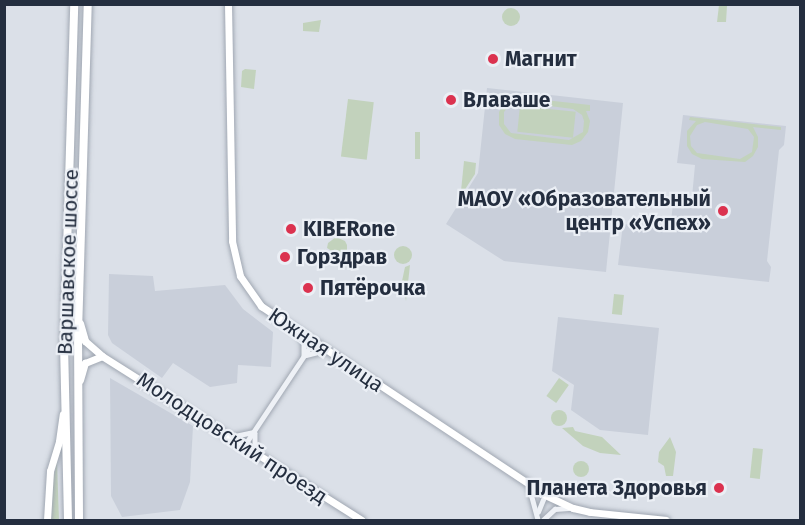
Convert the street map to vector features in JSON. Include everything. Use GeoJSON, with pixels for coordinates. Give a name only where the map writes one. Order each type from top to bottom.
{"type":"FeatureCollection","features":[{"type":"Feature","properties":{"kind":"main road","name":"Варшавское шоссе"},"geometry":{"type":"LineString","coordinates":[[68,520],[64,395],[74,4]]}},
{"type":"Feature","properties":{"kind":"main road","name":"Варшавское шоссе"},"geometry":{"type":"LineString","coordinates":[[79,520],[79,321],[88,4]]}},
{"type":"Feature","properties":{"kind":"street","name":"Южная улица"},"geometry":{"type":"LineString","coordinates":[[228,4],[231,241],[234,259],[248,289],[261,306],[545,495],[573,508],[666,520]]}},
{"type":"Feature","properties":{"kind":"street","name":"Молодцовский проезд"},"geometry":{"type":"LineString","coordinates":[[79,321],[84,341],[102,356],[361,520]]}},
{"type":"Feature","properties":{"kind":"street"},"geometry":{"type":"LineString","coordinates":[[298,332],[304,344],[303,357]]}},
{"type":"Feature","properties":{"kind":"street"},"geometry":{"type":"LineString","coordinates":[[244,447],[313,342]]}},
{"type":"Feature","properties":{"kind":"street"},"geometry":{"type":"LineString","coordinates":[[303,357],[314,351],[326,350]]}},
{"type":"Feature","properties":{"kind":"street"},"geometry":{"type":"LineString","coordinates":[[78,388],[85,363],[102,356]]}},
{"type":"Feature","properties":{"kind":"street"},"geometry":{"type":"LineString","coordinates":[[46,520],[50,471],[60,435],[64,395]]}},
{"type":"Feature","properties":{"kind":"street"},"geometry":{"type":"LineString","coordinates":[[229,437],[256,431]]}},
{"type":"Feature","properties":{"kind":"street"},"geometry":{"type":"LineString","coordinates":[[256,431],[255,445],[259,456]]}},
{"type":"Feature","properties":{"kind":"street"},"geometry":{"type":"LineString","coordinates":[[528,484],[538,518]]}},
{"type":"Feature","properties":{"kind":"street"},"geometry":{"type":"LineString","coordinates":[[538,518],[545,495]]}},
{"type":"Feature","properties":{"kind":"street"},"geometry":{"type":"LineString","coordinates":[[543,520],[555,509],[573,508]]}},
{"type":"Feature","properties":{"kind":"shaded area"},"geometry":{"type":"Polygon","coordinates":[[[487,88],[623,103],[606,272],[504,261],[446,224],[478,173],[487,88]]]}},
{"type":"Feature","properties":{"kind":"shaded area","name":"МАОУ «Образовательный центр «Успех»"},"geometry":{"type":"Polygon","coordinates":[[[683,115],[786,126],[784,145],[779,150],[767,261],[771,267],[769,282],[618,265],[623,224],[670,229],[674,196],[692,197],[695,165],[677,163],[683,115]]]}},
{"type":"Feature","properties":{"kind":"shaded area"},"geometry":{"type":"Polygon","coordinates":[[[109,274],[153,276],[155,291],[225,285],[243,309],[273,332],[271,367],[238,365],[237,383],[210,387],[173,363],[162,378],[112,343],[108,335],[109,274]]]}},
{"type":"Feature","properties":{"kind":"shaded area"},"geometry":{"type":"Polygon","coordinates":[[[558,317],[659,328],[648,435],[600,430],[571,410],[574,385],[552,371],[558,317]]]}},
{"type":"Feature","properties":{"kind":"shaded area"},"geometry":{"type":"Polygon","coordinates":[[[110,378],[193,426],[190,482],[180,510],[122,517],[111,496],[110,378]]]}},
{"type":"Feature","properties":{"kind":"green space"},"geometry":{"type":"Polygon","coordinates":[[[719,5],[727,6],[726,22],[717,22],[719,5]]]}},
{"type":"Feature","properties":{"kind":"green space"},"geometry":{"type":"Polygon","coordinates":[[[507,8],[515,8],[520,13],[518,24],[507,26],[502,21],[502,13],[507,8]]]}},
{"type":"Feature","properties":{"kind":"green space"},"geometry":{"type":"Polygon","coordinates":[[[321,20],[319,32],[303,31],[303,23],[321,20]]]}},
{"type":"Feature","properties":{"kind":"green space"},"geometry":{"type":"Polygon","coordinates":[[[256,70],[254,89],[241,87],[242,71],[256,70]]]}},
{"type":"Feature","properties":{"kind":"green space"},"geometry":{"type":"Polygon","coordinates":[[[491,94],[590,105],[590,111],[586,111],[590,121],[588,132],[581,141],[572,145],[515,139],[505,134],[499,125],[499,112],[506,101],[490,99],[491,94]],[[518,102],[504,112],[504,124],[511,133],[569,140],[583,132],[582,115],[573,109],[518,102]]]}},
{"type":"Feature","properties":{"kind":"green space"},"geometry":{"type":"Polygon","coordinates":[[[348,99],[374,102],[367,160],[341,157],[348,99]]]}},
{"type":"Feature","properties":{"kind":"green space"},"geometry":{"type":"Polygon","coordinates":[[[520,106],[576,112],[573,138],[517,132],[520,106]]]}},
{"type":"Feature","properties":{"kind":"green space"},"geometry":{"type":"Polygon","coordinates":[[[690,117],[781,127],[781,130],[753,127],[758,137],[758,147],[753,156],[745,162],[702,159],[692,154],[687,146],[687,131],[696,121],[689,120],[690,117]],[[705,122],[697,125],[690,136],[691,146],[697,153],[740,159],[752,152],[754,137],[748,129],[705,122]]]}},
{"type":"Feature","properties":{"kind":"green space"},"geometry":{"type":"Polygon","coordinates":[[[415,132],[420,132],[420,159],[415,159],[415,132]]]}},
{"type":"Feature","properties":{"kind":"green space"},"geometry":{"type":"Polygon","coordinates":[[[464,161],[476,163],[475,174],[464,191],[461,191],[464,161]]]}},
{"type":"Feature","properties":{"kind":"green space"},"geometry":{"type":"Polygon","coordinates":[[[336,237],[345,241],[347,245],[347,250],[341,257],[327,248],[328,243],[336,237]]]}},
{"type":"Feature","properties":{"kind":"green space"},"geometry":{"type":"Polygon","coordinates":[[[403,246],[409,249],[412,255],[409,261],[403,264],[397,261],[394,255],[397,249],[403,246]]]}},
{"type":"Feature","properties":{"kind":"green space"},"geometry":{"type":"Polygon","coordinates":[[[410,265],[406,301],[402,281],[405,267],[410,265]]]}},
{"type":"Feature","properties":{"kind":"green space"},"geometry":{"type":"Polygon","coordinates":[[[614,294],[624,295],[622,315],[612,314],[614,294]]]}},
{"type":"Feature","properties":{"kind":"green space"},"geometry":{"type":"Polygon","coordinates":[[[559,378],[569,385],[556,403],[546,396],[559,378]]]}},
{"type":"Feature","properties":{"kind":"green space"},"geometry":{"type":"Polygon","coordinates":[[[559,410],[567,418],[559,426],[551,418],[559,410]]]}},
{"type":"Feature","properties":{"kind":"green space"},"geometry":{"type":"Polygon","coordinates":[[[573,427],[575,431],[602,437],[621,455],[600,453],[583,446],[562,428],[573,427]]]}},
{"type":"Feature","properties":{"kind":"green space"},"geometry":{"type":"Polygon","coordinates":[[[670,437],[676,452],[673,476],[666,476],[664,466],[658,462],[659,452],[670,437]]]}},
{"type":"Feature","properties":{"kind":"green space"},"geometry":{"type":"Polygon","coordinates":[[[753,448],[763,449],[760,479],[750,478],[753,448]]]}},
{"type":"Feature","properties":{"kind":"green space"},"geometry":{"type":"Polygon","coordinates":[[[581,461],[587,463],[589,469],[587,475],[581,477],[575,475],[573,469],[575,463],[581,461]]]}},
{"type":"Feature","properties":{"kind":"green space"},"geometry":{"type":"Polygon","coordinates":[[[57,462],[59,520],[51,520],[53,479],[57,462]]]}},
{"type":"Feature","properties":{"kind":"place","name":"Магнит"},"geometry":{"type":"Point","coordinates":[493,59]}},
{"type":"Feature","properties":{"kind":"place","name":"Влаваше"},"geometry":{"type":"Point","coordinates":[451,100]}},
{"type":"Feature","properties":{"kind":"place","name":"МАОУ «Образовательный центр «Успех»"},"geometry":{"type":"Point","coordinates":[723,211]}},
{"type":"Feature","properties":{"kind":"place","name":"KIBERone"},"geometry":{"type":"Point","coordinates":[291,229]}},
{"type":"Feature","properties":{"kind":"place","name":"Горздрав"},"geometry":{"type":"Point","coordinates":[285,257]}},
{"type":"Feature","properties":{"kind":"place","name":"Пятёрочка"},"geometry":{"type":"Point","coordinates":[308,288]}},
{"type":"Feature","properties":{"kind":"place","name":"Планета Здоровья"},"geometry":{"type":"Point","coordinates":[719,488]}}]}
